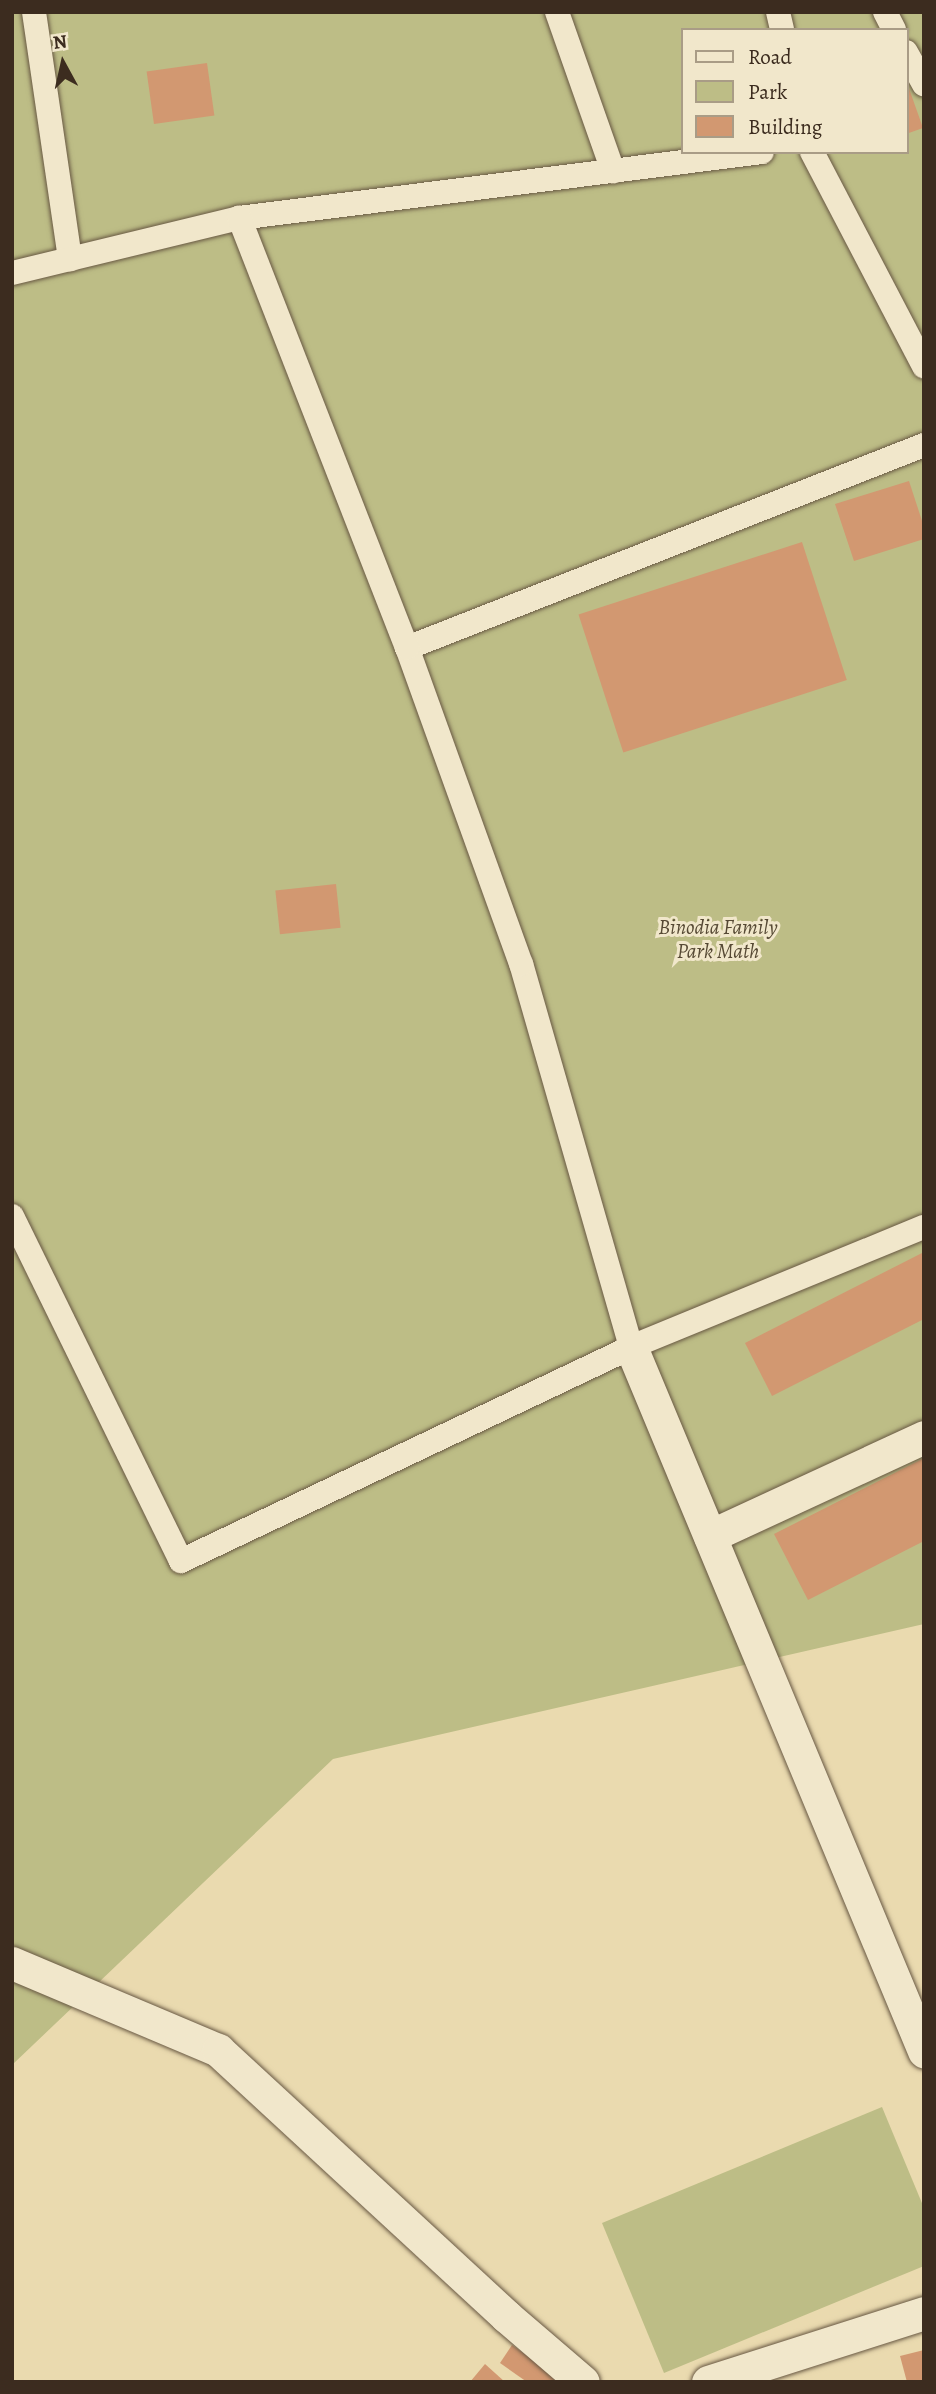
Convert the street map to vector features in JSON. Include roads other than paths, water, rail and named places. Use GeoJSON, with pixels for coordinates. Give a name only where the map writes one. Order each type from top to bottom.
{"type":"FeatureCollection","features":[{"type":"Feature","properties":{"kind":"street"},"geometry":{"type":"LineString","coordinates":[[34,12],[70,259]]}},
{"type":"Feature","properties":{"kind":"street"},"geometry":{"type":"LineString","coordinates":[[558,12],[613,171]]}},
{"type":"Feature","properties":{"kind":"street"},"geometry":{"type":"LineString","coordinates":[[885,12],[893,28]]}},
{"type":"Feature","properties":{"kind":"street"},"geometry":{"type":"LineString","coordinates":[[908,56],[924,84]]}},
{"type":"Feature","properties":{"kind":"street"},"geometry":{"type":"LineString","coordinates":[[12,273],[239,218],[746,154]]}},
{"type":"Feature","properties":{"kind":"street"},"geometry":{"type":"LineString","coordinates":[[813,154],[924,366]]}},
{"type":"Feature","properties":{"kind":"street"},"geometry":{"type":"LineString","coordinates":[[239,218],[407,648],[521,964],[631,1346],[924,2051]]}},
{"type":"Feature","properties":{"kind":"street"},"geometry":{"type":"LineString","coordinates":[[407,648],[924,445]]}},
{"type":"Feature","properties":{"kind":"street"},"geometry":{"type":"LineString","coordinates":[[12,1216],[181,1560],[631,1346],[924,1227]]}},
{"type":"Feature","properties":{"kind":"street"},"geometry":{"type":"LineString","coordinates":[[709,1535],[924,1437]]}},
{"type":"Feature","properties":{"kind":"street"},"geometry":{"type":"LineString","coordinates":[[12,1963],[218,2050],[506,2316],[583,2382]]}},
{"type":"Feature","properties":{"kind":"street"},"geometry":{"type":"LineString","coordinates":[[708,2382],[924,2313]]}},
{"type":"Feature","properties":{"kind":"park label","name":"Binodia Family Park Math"},"geometry":{"type":"Point","coordinates":[718,939]}}]}
